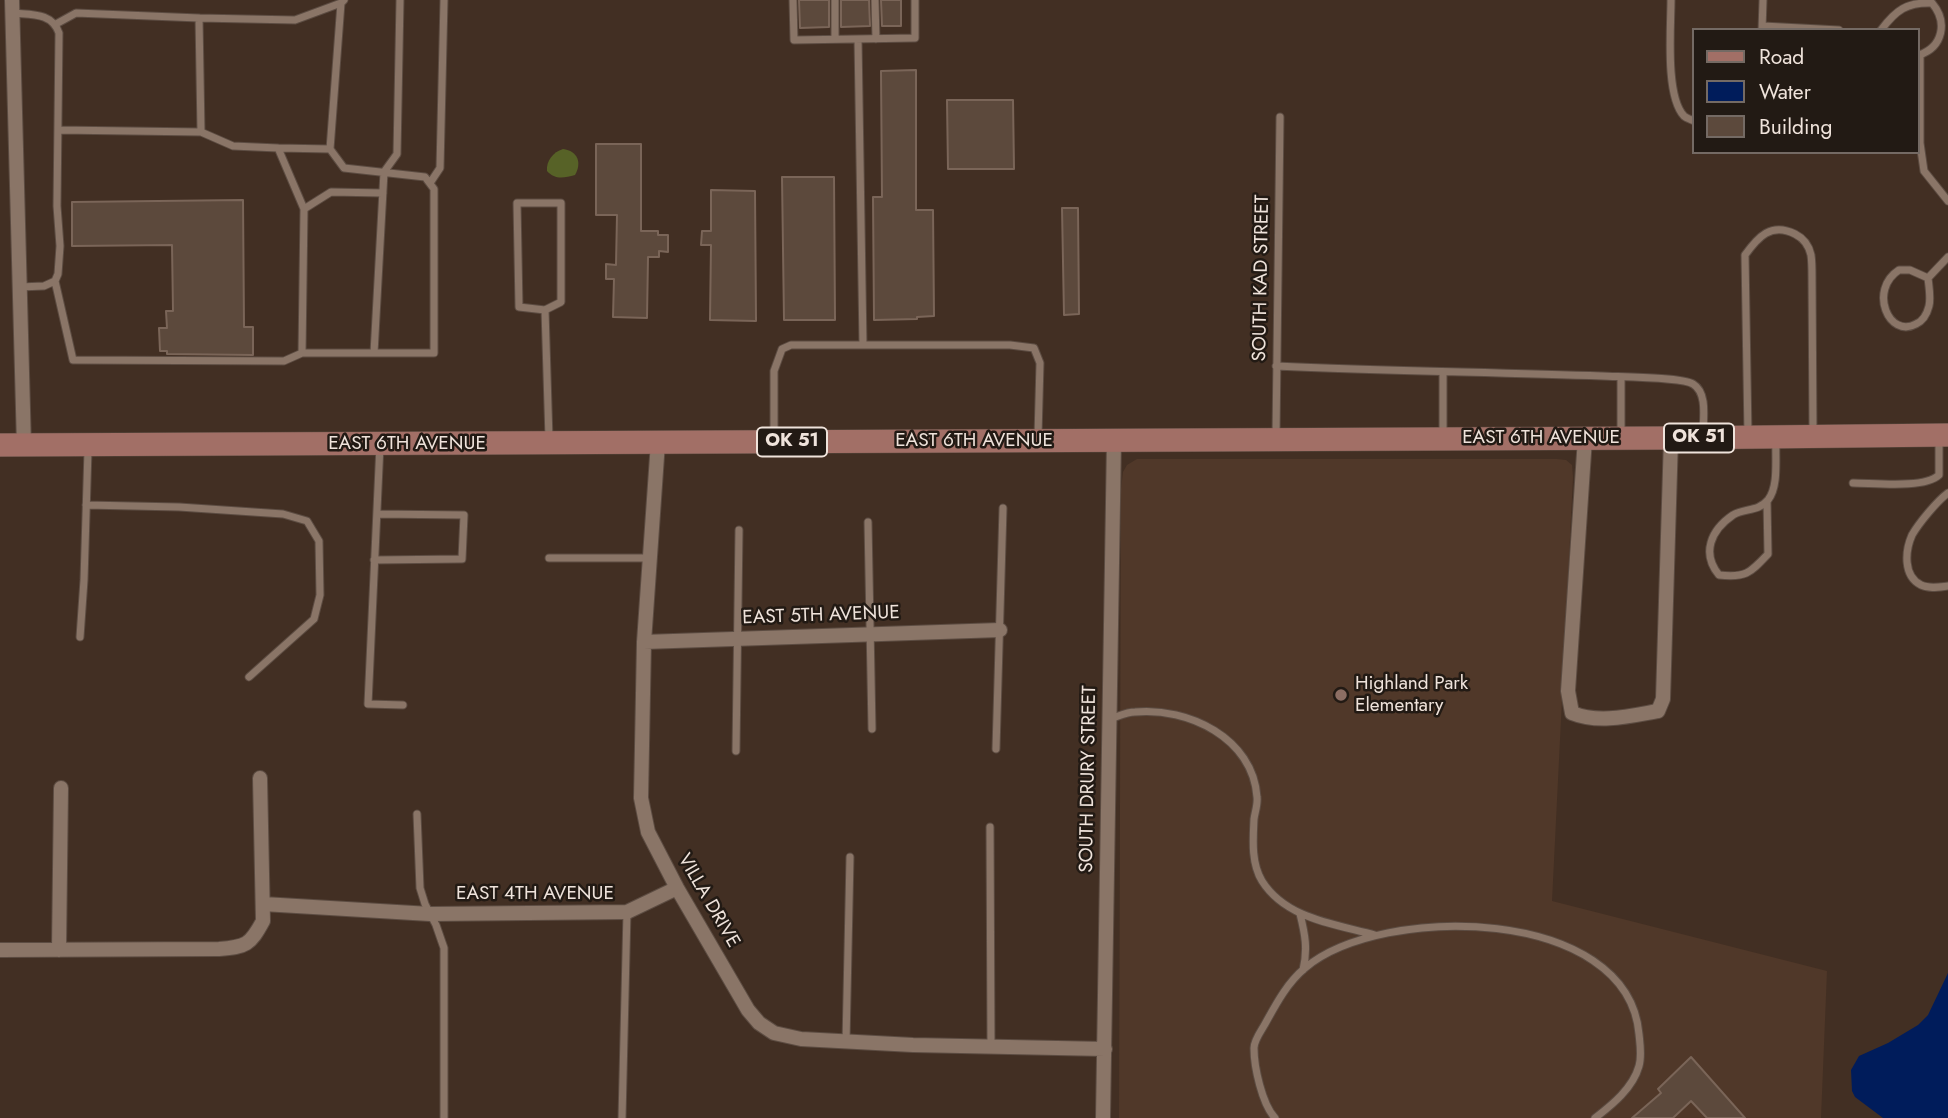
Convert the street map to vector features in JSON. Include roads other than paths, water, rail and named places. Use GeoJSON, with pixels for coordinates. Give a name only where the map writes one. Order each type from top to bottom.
{"type":"FeatureCollection","features":[{"type":"Feature","properties":{"kind":"main road","name":"EAST 6TH AVENUE"},"geometry":{"type":"LineString","coordinates":[[0,445],[1944,435]]}},
{"type":"Feature","properties":{"kind":"street"},"geometry":{"type":"LineString","coordinates":[[12,7],[24,446]]}},
{"type":"Feature","properties":{"kind":"street"},"geometry":{"type":"LineString","coordinates":[[1585,438],[1568,691],[1572,713],[1582,717],[1615,718],[1658,711],[1663,699],[1671,438]]}},
{"type":"Feature","properties":{"kind":"street","name":"SOUTH DRURY STREET"},"geometry":{"type":"LineString","coordinates":[[1103,1118],[1114,440]]}},
{"type":"Feature","properties":{"kind":"street","name":"VILLA DRIVE"},"geometry":{"type":"LineString","coordinates":[[658,442],[644,642],[641,798],[648,832],[677,888],[748,1010],[759,1024],[774,1032],[801,1039],[1105,1049]]}},
{"type":"Feature","properties":{"kind":"street","name":"EAST 5TH AVENUE"},"geometry":{"type":"LineString","coordinates":[[644,642],[999,630]]}},
{"type":"Feature","properties":{"kind":"street"},"geometry":{"type":"LineString","coordinates":[[0,950],[219,950],[239,947],[254,938],[263,921],[260,779]]}},
{"type":"Feature","properties":{"kind":"street"},"geometry":{"type":"LineString","coordinates":[[60,950],[61,788]]}},
{"type":"Feature","properties":{"kind":"street","name":"EAST 4TH AVENUE"},"geometry":{"type":"LineString","coordinates":[[263,904],[430,914],[627,912],[677,888]]}},
{"type":"Feature","properties":{"kind":"lane"},"geometry":{"type":"LineString","coordinates":[[374,353],[384,172],[397,154],[400,0]]}},
{"type":"Feature","properties":{"kind":"lane"},"geometry":{"type":"LineString","coordinates":[[429,183],[440,168],[444,0]]}},
{"type":"Feature","properties":{"kind":"lane"},"geometry":{"type":"LineString","coordinates":[[793,0],[794,40],[915,38],[915,0]]}},
{"type":"Feature","properties":{"kind":"lane"},"geometry":{"type":"LineString","coordinates":[[835,0],[835,39]]}},
{"type":"Feature","properties":{"kind":"lane"},"geometry":{"type":"LineString","coordinates":[[875,0],[876,38]]}},
{"type":"Feature","properties":{"kind":"lane"},"geometry":{"type":"LineString","coordinates":[[1671,0],[1671,77],[1676,101],[1685,117],[1692,120]]}},
{"type":"Feature","properties":{"kind":"lane"},"geometry":{"type":"LineString","coordinates":[[1762,28],[1763,0]]}},
{"type":"Feature","properties":{"kind":"lane"},"geometry":{"type":"LineString","coordinates":[[12,7],[44,16],[56,24],[59,33],[57,206],[60,246],[55,281],[72,360],[284,361],[302,353],[434,353],[434,189],[425,177],[344,168],[330,149],[342,1],[295,20],[76,13],[56,24]]}},
{"type":"Feature","properties":{"kind":"lane"},"geometry":{"type":"LineString","coordinates":[[1883,28],[1898,11],[1910,5],[1933,3],[1941,10],[1945,20],[1936,46],[1920,55]]}},
{"type":"Feature","properties":{"kind":"lane"},"geometry":{"type":"LineString","coordinates":[[199,18],[201,132]]}},
{"type":"Feature","properties":{"kind":"lane"},"geometry":{"type":"LineString","coordinates":[[858,39],[863,345]]}},
{"type":"Feature","properties":{"kind":"lane","name":"SOUTH KAD STREET"},"geometry":{"type":"LineString","coordinates":[[1276,439],[1280,117]]}},
{"type":"Feature","properties":{"kind":"lane"},"geometry":{"type":"LineString","coordinates":[[59,130],[201,132],[233,146],[330,149]]}},
{"type":"Feature","properties":{"kind":"lane"},"geometry":{"type":"LineString","coordinates":[[1920,144],[1924,171],[1948,201]]}},
{"type":"Feature","properties":{"kind":"lane"},"geometry":{"type":"LineString","coordinates":[[278,148],[303,209],[302,353]]}},
{"type":"Feature","properties":{"kind":"lane"},"geometry":{"type":"LineString","coordinates":[[303,209],[331,192],[383,193]]}},
{"type":"Feature","properties":{"kind":"lane"},"geometry":{"type":"LineString","coordinates":[[517,203],[561,203],[561,302],[545,310],[519,307],[517,203]]}},
{"type":"Feature","properties":{"kind":"lane"},"geometry":{"type":"LineString","coordinates":[[1748,437],[1745,255],[1756,240],[1771,230],[1779,229],[1786,229],[1802,238],[1811,252],[1813,436]]}},
{"type":"Feature","properties":{"kind":"lane"},"geometry":{"type":"LineString","coordinates":[[1928,278],[1910,270],[1899,270],[1890,276],[1884,289],[1884,302],[1892,321],[1911,327],[1920,322],[1930,304],[1928,278],[1948,257]]}},
{"type":"Feature","properties":{"kind":"lane"},"geometry":{"type":"LineString","coordinates":[[20,287],[44,286],[55,281]]}},
{"type":"Feature","properties":{"kind":"lane"},"geometry":{"type":"LineString","coordinates":[[545,310],[549,443]]}},
{"type":"Feature","properties":{"kind":"lane"},"geometry":{"type":"LineString","coordinates":[[774,442],[774,371],[782,349],[791,345],[1010,345],[1034,348],[1040,363],[1038,441]]}},
{"type":"Feature","properties":{"kind":"lane"},"geometry":{"type":"LineString","coordinates":[[1276,366],[1681,380],[1692,383],[1699,390],[1702,398],[1703,438]]}},
{"type":"Feature","properties":{"kind":"lane"},"geometry":{"type":"LineString","coordinates":[[1443,373],[1443,438]]}},
{"type":"Feature","properties":{"kind":"lane"},"geometry":{"type":"LineString","coordinates":[[1621,377],[1621,437]]}},
{"type":"Feature","properties":{"kind":"lane"},"geometry":{"type":"LineString","coordinates":[[1853,482],[1933,481],[1939,475],[1944,435]]}},
{"type":"Feature","properties":{"kind":"lane"},"geometry":{"type":"LineString","coordinates":[[1767,502],[1754,510],[1735,513],[1717,530],[1709,548],[1711,565],[1719,575],[1733,576],[1751,572],[1768,554],[1767,502],[1773,489],[1776,437]]}},
{"type":"Feature","properties":{"kind":"lane"},"geometry":{"type":"LineString","coordinates":[[380,444],[368,704],[403,705]]}},
{"type":"Feature","properties":{"kind":"lane"},"geometry":{"type":"LineString","coordinates":[[80,637],[88,445]]}},
{"type":"Feature","properties":{"kind":"lane"},"geometry":{"type":"LineString","coordinates":[[1948,493],[1912,536],[1907,555],[1908,570],[1921,586],[1948,586]]}},
{"type":"Feature","properties":{"kind":"lane"},"geometry":{"type":"LineString","coordinates":[[86,505],[179,507],[283,514],[307,522],[319,541],[320,595],[314,619],[249,677]]}},
{"type":"Feature","properties":{"kind":"lane"},"geometry":{"type":"LineString","coordinates":[[996,748],[1003,508]]}},
{"type":"Feature","properties":{"kind":"lane"},"geometry":{"type":"LineString","coordinates":[[374,560],[462,559],[463,548],[464,515],[376,514]]}},
{"type":"Feature","properties":{"kind":"lane"},"geometry":{"type":"LineString","coordinates":[[868,522],[872,729]]}},
{"type":"Feature","properties":{"kind":"lane"},"geometry":{"type":"LineString","coordinates":[[736,751],[739,530]]}},
{"type":"Feature","properties":{"kind":"lane"},"geometry":{"type":"LineString","coordinates":[[549,558],[650,558]]}},
{"type":"Feature","properties":{"kind":"lane"},"geometry":{"type":"LineString","coordinates":[[1109,719],[1134,712],[1164,713],[1197,720],[1222,734],[1243,757],[1252,777],[1257,798],[1254,860],[1262,880],[1277,900],[1300,914],[1375,935]]}},
{"type":"Feature","properties":{"kind":"lane"},"geometry":{"type":"LineString","coordinates":[[417,814],[420,888],[444,948],[444,1118]]}},
{"type":"Feature","properties":{"kind":"lane"},"geometry":{"type":"LineString","coordinates":[[990,827],[990,1046]]}},
{"type":"Feature","properties":{"kind":"lane"},"geometry":{"type":"LineString","coordinates":[[846,1041],[850,857]]}},
{"type":"Feature","properties":{"kind":"lane"},"geometry":{"type":"LineString","coordinates":[[622,1118],[627,912]]}},
{"type":"Feature","properties":{"kind":"lane"},"geometry":{"type":"LineString","coordinates":[[1300,914],[1307,942],[1303,970]]}},
{"type":"Feature","properties":{"kind":"lane"},"geometry":{"type":"LineString","coordinates":[[1275,1118],[1261,1093],[1254,1045],[1279,998],[1303,970],[1321,956],[1375,935],[1415,928],[1463,926],[1505,929],[1572,949],[1596,963],[1621,986],[1637,1018],[1639,1067],[1621,1096],[1595,1118]]}},
{"type":"Feature","properties":{"kind":"water"},"geometry":{"type":"Polygon","coordinates":[[[1948,973],[1948,1118],[1883,1118],[1855,1097],[1851,1070],[1859,1056],[1888,1043],[1918,1025],[1928,1015],[1948,973]]]}},
{"type":"Feature","properties":{"kind":"place","name":"Highland Park Elementary"},"geometry":{"type":"Point","coordinates":[1341,695]}}]}
